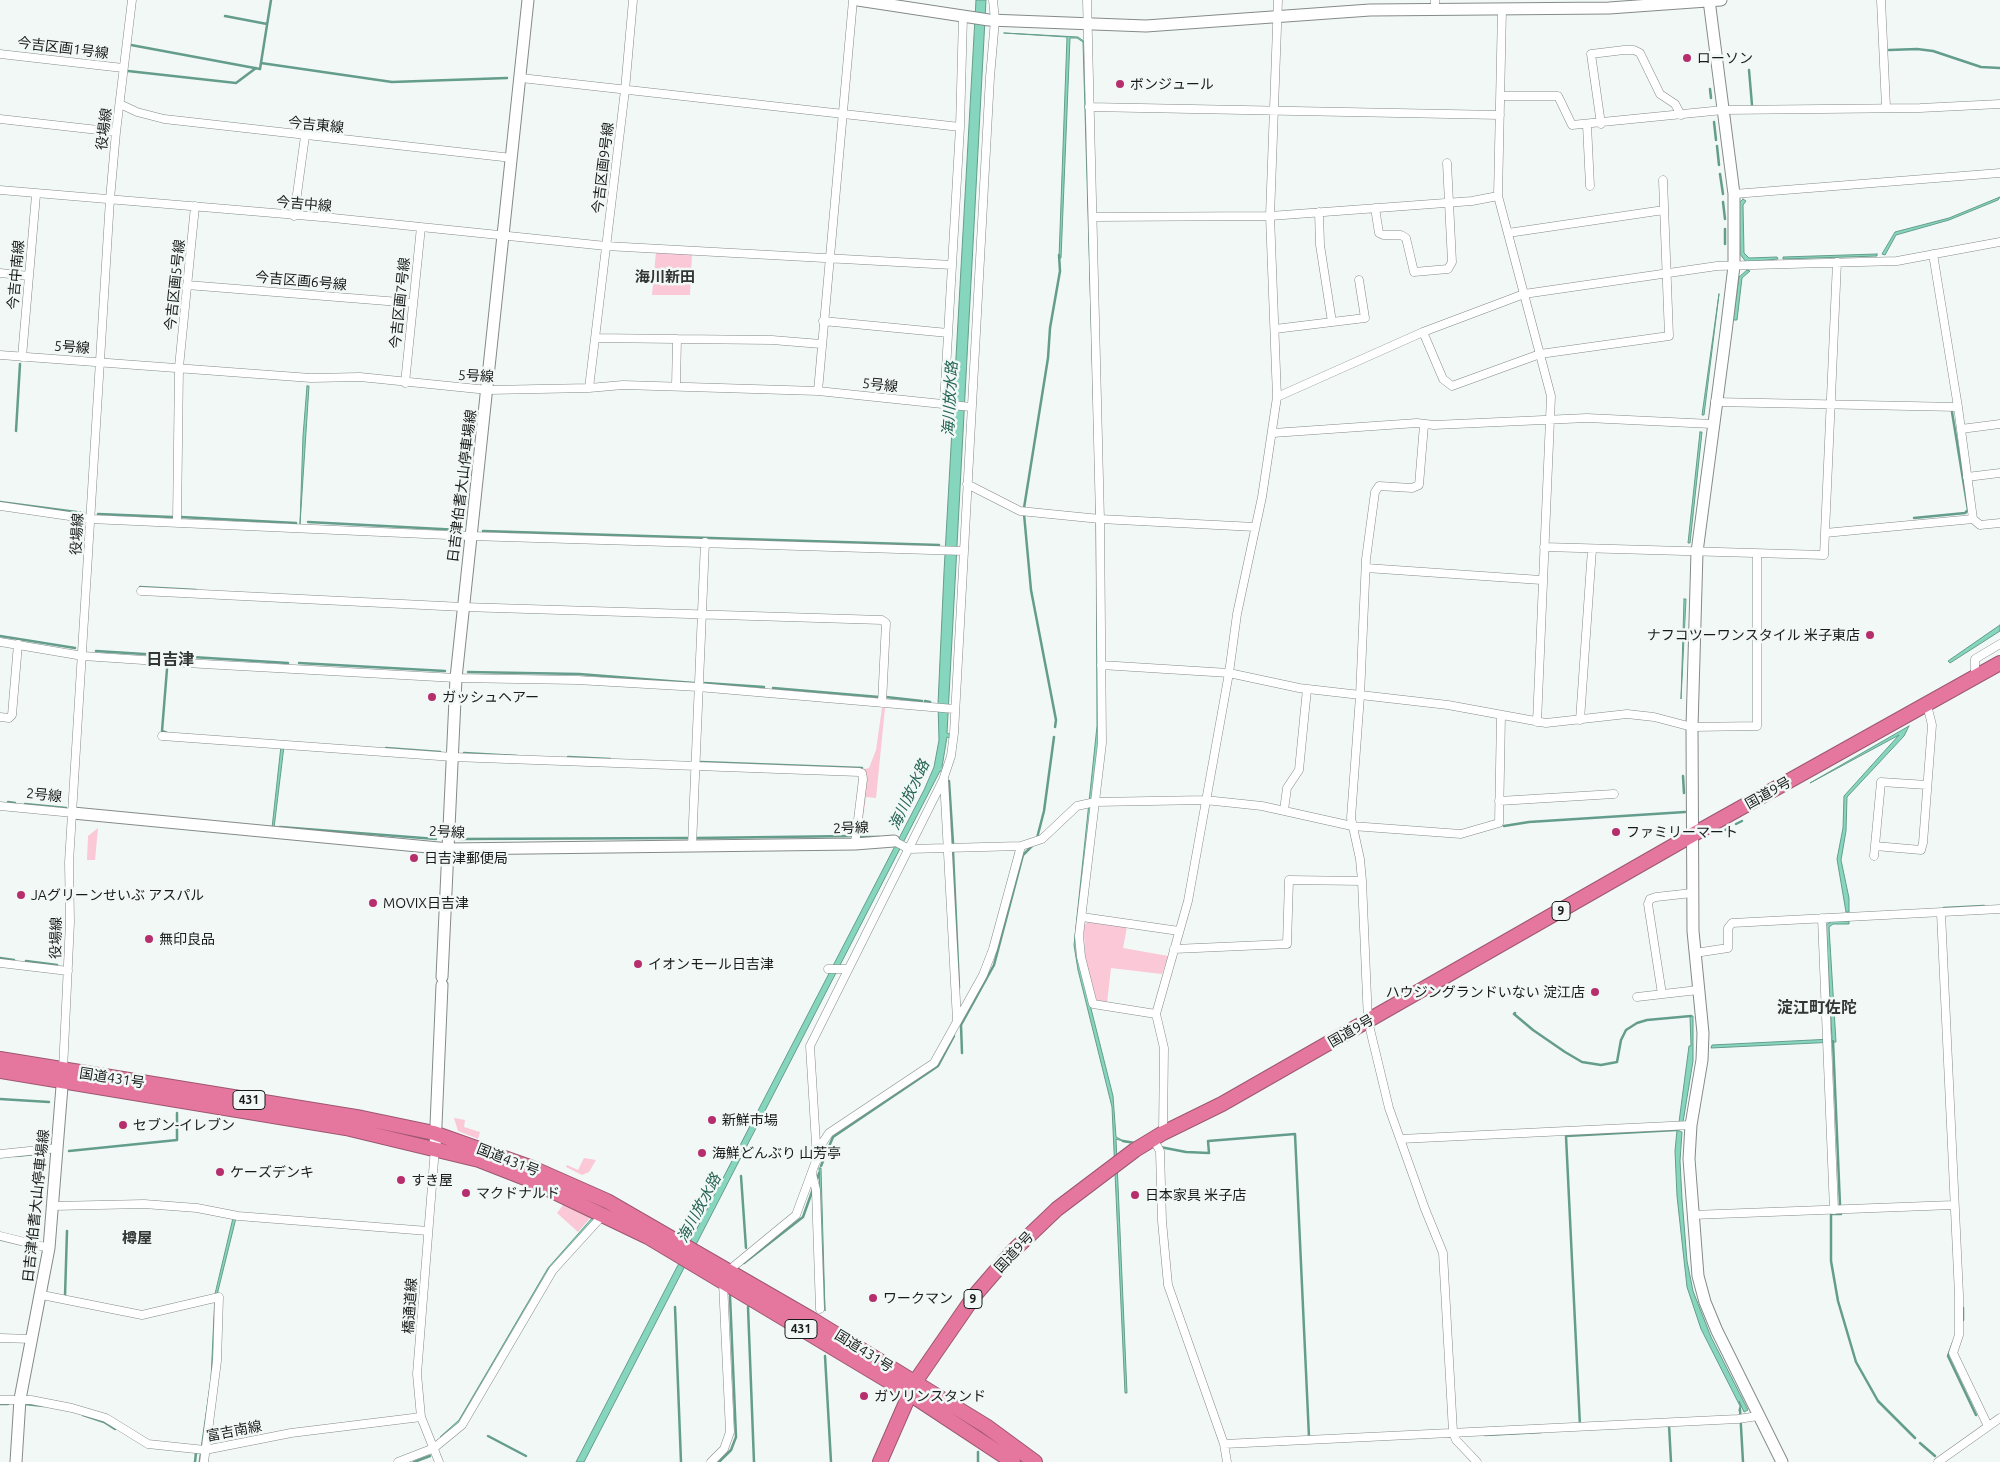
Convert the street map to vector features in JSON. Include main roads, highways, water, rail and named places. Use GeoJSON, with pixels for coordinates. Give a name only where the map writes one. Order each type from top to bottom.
{"type":"FeatureCollection","features":[{"type":"Feature","properties":{"kind":"highway","name":"国道9号"},"geometry":{"type":"LineString","coordinates":[[880,1462],[913,1388],[959,1316],[1014,1250],[1058,1209],[1108,1169],[1158,1136],[1222,1104],[1694,834],[1927,705],[2000,662]]}},
{"type":"Feature","properties":{"kind":"highway","name":"国道431号"},"geometry":{"type":"LineString","coordinates":[[0,1059],[63,1076],[346,1128],[479,1160],[516,1175],[648,1237],[680,1249]]}},
{"type":"Feature","properties":{"kind":"highway","name":"国道431号"},"geometry":{"type":"LineString","coordinates":[[0,1071],[63,1076],[352,1117],[434,1133],[530,1167],[607,1201],[726,1277],[814,1320],[913,1388],[1013,1462]]}},
{"type":"Feature","properties":{"kind":"highway","name":"国道431号"},"geometry":{"type":"LineString","coordinates":[[913,1388],[986,1426],[1034,1462]]}},
{"type":"Feature","properties":{"kind":"waterway"},"geometry":{"type":"LineString","coordinates":[[131,45],[260,69],[271,0]]}},
{"type":"Feature","properties":{"kind":"waterway"},"geometry":{"type":"LineString","coordinates":[[225,16],[267,24]]}},
{"type":"Feature","properties":{"kind":"waterway"},"geometry":{"type":"LineString","coordinates":[[1889,50],[1917,49],[1933,51],[1981,67],[2000,68]]}},
{"type":"Feature","properties":{"kind":"waterway"},"geometry":{"type":"LineString","coordinates":[[261,63],[392,82],[507,78]]}},
{"type":"Feature","properties":{"kind":"waterway"},"geometry":{"type":"LineString","coordinates":[[128,71],[236,83],[256,68]]}},
{"type":"Feature","properties":{"kind":"waterway"},"geometry":{"type":"LineString","coordinates":[[1749,70],[1752,105]]}},
{"type":"Feature","properties":{"kind":"waterway"},"geometry":{"type":"LineString","coordinates":[[1710,89],[1711,98]]}},
{"type":"Feature","properties":{"kind":"waterway"},"geometry":{"type":"LineString","coordinates":[[1714,122],[1716,140]]}},
{"type":"Feature","properties":{"kind":"waterway"},"geometry":{"type":"LineString","coordinates":[[1717,146],[1719,165]]}},
{"type":"Feature","properties":{"kind":"waterway"},"geometry":{"type":"LineString","coordinates":[[1720,174],[1723,194]]}},
{"type":"Feature","properties":{"kind":"waterway"},"geometry":{"type":"LineString","coordinates":[[1723,202],[1725,219]]}},
{"type":"Feature","properties":{"kind":"waterway"},"geometry":{"type":"LineString","coordinates":[[1725,229],[1725,244]]}},
{"type":"Feature","properties":{"kind":"waterway"},"geometry":{"type":"LineString","coordinates":[[1024,508],[1048,358],[1050,328],[1060,271],[1059,255]]}},
{"type":"Feature","properties":{"kind":"waterway"},"geometry":{"type":"LineString","coordinates":[[16,431],[20,364]]}},
{"type":"Feature","properties":{"kind":"waterway"},"geometry":{"type":"LineString","coordinates":[[1914,518],[1965,513],[1968,510],[1952,412]]}},
{"type":"Feature","properties":{"kind":"waterway"},"geometry":{"type":"LineString","coordinates":[[0,502],[84,513]]}},
{"type":"Feature","properties":{"kind":"waterway"},"geometry":{"type":"LineString","coordinates":[[98,514],[172,517]]}},
{"type":"Feature","properties":{"kind":"waterway"},"geometry":{"type":"LineString","coordinates":[[1024,514],[1031,590],[1056,720],[1055,727]]}},
{"type":"Feature","properties":{"kind":"waterway"},"geometry":{"type":"LineString","coordinates":[[181,517],[296,523]]}},
{"type":"Feature","properties":{"kind":"waterway"},"geometry":{"type":"LineString","coordinates":[[308,522],[460,530]]}},
{"type":"Feature","properties":{"kind":"waterway"},"geometry":{"type":"LineString","coordinates":[[483,531],[939,545]]}},
{"type":"Feature","properties":{"kind":"waterway"},"geometry":{"type":"LineString","coordinates":[[140,587],[196,590]]}},
{"type":"Feature","properties":{"kind":"waterway"},"geometry":{"type":"LineString","coordinates":[[0,636],[75,648]]}},
{"type":"Feature","properties":{"kind":"waterway"},"geometry":{"type":"LineString","coordinates":[[96,651],[288,663]]}},
{"type":"Feature","properties":{"kind":"waterway"},"geometry":{"type":"LineString","coordinates":[[299,663],[445,671]]}},
{"type":"Feature","properties":{"kind":"waterway"},"geometry":{"type":"LineString","coordinates":[[167,669],[162,731],[167,733]]}},
{"type":"Feature","properties":{"kind":"waterway"},"geometry":{"type":"LineString","coordinates":[[468,672],[579,674],[694,683]]}},
{"type":"Feature","properties":{"kind":"waterway"},"geometry":{"type":"LineString","coordinates":[[705,683],[764,687]]}},
{"type":"Feature","properties":{"kind":"waterway"},"geometry":{"type":"LineString","coordinates":[[773,688],[879,697]]}},
{"type":"Feature","properties":{"kind":"waterway"},"geometry":{"type":"LineString","coordinates":[[886,697],[922,701]]}},
{"type":"Feature","properties":{"kind":"waterway"},"geometry":{"type":"LineString","coordinates":[[925,701],[930,702]]}},
{"type":"Feature","properties":{"kind":"waterway"},"geometry":{"type":"LineString","coordinates":[[1037,838],[1044,811],[1054,737]]}},
{"type":"Feature","properties":{"kind":"waterway"},"geometry":{"type":"LineString","coordinates":[[386,748],[440,752]]}},
{"type":"Feature","properties":{"kind":"waterway"},"geometry":{"type":"LineString","coordinates":[[464,753],[517,756]]}},
{"type":"Feature","properties":{"kind":"waterway"},"geometry":{"type":"LineString","coordinates":[[568,757],[610,759]]}},
{"type":"Feature","properties":{"kind":"waterway"},"geometry":{"type":"LineString","coordinates":[[701,762],[862,768]]}},
{"type":"Feature","properties":{"kind":"waterway"},"geometry":{"type":"LineString","coordinates":[[1683,776],[1684,793]]}},
{"type":"Feature","properties":{"kind":"waterway"},"geometry":{"type":"LineString","coordinates":[[949,781],[953,843]]}},
{"type":"Feature","properties":{"kind":"waterway"},"geometry":{"type":"LineString","coordinates":[[8,802],[15,803]]}},
{"type":"Feature","properties":{"kind":"waterway"},"geometry":{"type":"LineString","coordinates":[[25,804],[66,808]]}},
{"type":"Feature","properties":{"kind":"waterway"},"geometry":{"type":"LineString","coordinates":[[1504,826],[1529,822],[1685,812]]}},
{"type":"Feature","properties":{"kind":"waterway"},"geometry":{"type":"LineString","coordinates":[[1736,824],[1742,821]]}},
{"type":"Feature","properties":{"kind":"waterway"},"geometry":{"type":"LineString","coordinates":[[280,827],[436,839]]}},
{"type":"Feature","properties":{"kind":"waterway"},"geometry":{"type":"LineString","coordinates":[[1721,832],[1727,829]]}},
{"type":"Feature","properties":{"kind":"waterway"},"geometry":{"type":"LineString","coordinates":[[696,838],[853,836]]}},
{"type":"Feature","properties":{"kind":"waterway"},"geometry":{"type":"LineString","coordinates":[[858,837],[879,837]]}},
{"type":"Feature","properties":{"kind":"waterway"},"geometry":{"type":"LineString","coordinates":[[460,839],[687,838]]}},
{"type":"Feature","properties":{"kind":"waterway"},"geometry":{"type":"LineString","coordinates":[[962,1053],[961,1025],[994,965],[1023,855],[1032,846]]}},
{"type":"Feature","properties":{"kind":"waterway"},"geometry":{"type":"LineString","coordinates":[[953,851],[959,988]]}},
{"type":"Feature","properties":{"kind":"waterway"},"geometry":{"type":"LineString","coordinates":[[1944,910],[1944,908],[1984,906]]}},
{"type":"Feature","properties":{"kind":"waterway"},"geometry":{"type":"LineString","coordinates":[[0,958],[14,960]]}},
{"type":"Feature","properties":{"kind":"waterway"},"geometry":{"type":"LineString","coordinates":[[26,961],[57,965]]}},
{"type":"Feature","properties":{"kind":"waterway"},"geometry":{"type":"LineString","coordinates":[[1515,1013],[1533,1030],[1565,1052],[1582,1062],[1601,1065],[1617,1062],[1621,1040],[1626,1030],[1637,1023],[1647,1020],[1691,1016]]}},
{"type":"Feature","properties":{"kind":"waterway"},"geometry":{"type":"LineString","coordinates":[[821,1166],[833,1137],[938,1066],[954,1036]]}},
{"type":"Feature","properties":{"kind":"waterway"},"geometry":{"type":"LineString","coordinates":[[1833,1041],[1840,1205]]}},
{"type":"Feature","properties":{"kind":"waterway"},"geometry":{"type":"LineString","coordinates":[[0,1099],[49,1102]]}},
{"type":"Feature","properties":{"kind":"waterway"},"geometry":{"type":"LineString","coordinates":[[69,1151],[177,1140],[177,1113]]}},
{"type":"Feature","properties":{"kind":"waterway"},"geometry":{"type":"LineString","coordinates":[[1580,1426],[1566,1136],[1676,1130]]}},
{"type":"Feature","properties":{"kind":"waterway"},"geometry":{"type":"LineString","coordinates":[[1160,1147],[1186,1152],[1209,1153],[1208,1141],[1295,1134],[1309,1437]]}},
{"type":"Feature","properties":{"kind":"waterway"},"geometry":{"type":"LineString","coordinates":[[1123,1141],[1135,1143]]}},
{"type":"Feature","properties":{"kind":"waterway"},"geometry":{"type":"LineString","coordinates":[[15,1156],[46,1153]]}},
{"type":"Feature","properties":{"kind":"waterway"},"geometry":{"type":"LineString","coordinates":[[817,1180],[819,1173]]}},
{"type":"Feature","properties":{"kind":"waterway"},"geometry":{"type":"LineString","coordinates":[[741,1176],[746,1248]]}},
{"type":"Feature","properties":{"kind":"waterway"},"geometry":{"type":"LineString","coordinates":[[744,1263],[803,1217],[813,1189]]}},
{"type":"Feature","properties":{"kind":"waterway"},"geometry":{"type":"LineString","coordinates":[[1841,1214],[1831,1214],[1831,1261],[1838,1301],[1856,1362],[1878,1401],[1915,1438]]}},
{"type":"Feature","properties":{"kind":"waterway"},"geometry":{"type":"LineString","coordinates":[[65,1296],[67,1231]]}},
{"type":"Feature","properties":{"kind":"waterway"},"geometry":{"type":"LineString","coordinates":[[719,1462],[731,1450],[736,1437],[730,1296]]}},
{"type":"Feature","properties":{"kind":"waterway"},"geometry":{"type":"LineString","coordinates":[[675,1307],[681,1462]]}},
{"type":"Feature","properties":{"kind":"waterway"},"geometry":{"type":"LineString","coordinates":[[748,1307],[754,1462]]}},
{"type":"Feature","properties":{"kind":"waterway"},"geometry":{"type":"LineString","coordinates":[[1963,1308],[1963,1320]]}},
{"type":"Feature","properties":{"kind":"waterway"},"geometry":{"type":"LineString","coordinates":[[1953,1343],[1948,1356],[1976,1415]]}},
{"type":"Feature","properties":{"kind":"waterway"},"geometry":{"type":"LineString","coordinates":[[825,1356],[831,1462]]}},
{"type":"Feature","properties":{"kind":"waterway"},"geometry":{"type":"LineString","coordinates":[[0,1404],[8,1404]]}},
{"type":"Feature","properties":{"kind":"waterway"},"geometry":{"type":"LineString","coordinates":[[25,1404],[44,1406]]}},
{"type":"Feature","properties":{"kind":"waterway"},"geometry":{"type":"LineString","coordinates":[[1740,1409],[1743,1462]]}},
{"type":"Feature","properties":{"kind":"waterway"},"geometry":{"type":"LineString","coordinates":[[83,1415],[104,1422],[115,1429]]}},
{"type":"Feature","properties":{"kind":"waterway"},"geometry":{"type":"LineString","coordinates":[[1667,1426],[1669,1425],[1671,1462]]}},
{"type":"Feature","properties":{"kind":"waterway"},"geometry":{"type":"LineString","coordinates":[[1485,1435],[1542,1432]]}},
{"type":"Feature","properties":{"kind":"waterway"},"geometry":{"type":"LineString","coordinates":[[488,1436],[526,1456]]}},
{"type":"Feature","properties":{"kind":"waterway"},"geometry":{"type":"LineString","coordinates":[[1920,1443],[1935,1456]]}},
{"type":"Feature","properties":{"kind":"waterway"},"geometry":{"type":"LineString","coordinates":[[978,1452],[978,1462]]}},
{"type":"Feature","properties":{"kind":"waterway"},"geometry":{"type":"LineString","coordinates":[[195,1462],[196,1453]]}},
{"type":"Feature","properties":{"kind":"waterway"},"geometry":{"type":"LineString","coordinates":[[414,1462],[430,1456]]}},
{"type":"Feature","properties":{"kind":"place","name":"ローソン"},"geometry":{"type":"Point","coordinates":[1687,58]}},
{"type":"Feature","properties":{"kind":"place","name":"ボンジュール"},"geometry":{"type":"Point","coordinates":[1120,84]}},
{"type":"Feature","properties":{"kind":"place","name":"ナフコツーワンスタイル 米子東店"},"geometry":{"type":"Point","coordinates":[1870,635]}},
{"type":"Feature","properties":{"kind":"place","name":"ガッシュヘアー"},"geometry":{"type":"Point","coordinates":[432,697]}},
{"type":"Feature","properties":{"kind":"place","name":"ファミリーマート"},"geometry":{"type":"Point","coordinates":[1616,832]}},
{"type":"Feature","properties":{"kind":"place","name":"日吉津郵便局"},"geometry":{"type":"Point","coordinates":[414,858]}},
{"type":"Feature","properties":{"kind":"place","name":"JAグリーンせいぶ アスパル"},"geometry":{"type":"Point","coordinates":[21,895]}},
{"type":"Feature","properties":{"kind":"place","name":"MOVIX日吉津"},"geometry":{"type":"Point","coordinates":[373,903]}},
{"type":"Feature","properties":{"kind":"place","name":"無印良品"},"geometry":{"type":"Point","coordinates":[149,939]}},
{"type":"Feature","properties":{"kind":"place","name":"イオンモール日吉津"},"geometry":{"type":"Point","coordinates":[638,964]}},
{"type":"Feature","properties":{"kind":"place","name":"ハウジングランドいない 淀江店"},"geometry":{"type":"Point","coordinates":[1595,992]}},
{"type":"Feature","properties":{"kind":"place","name":"新鮮市場"},"geometry":{"type":"Point","coordinates":[712,1120]}},
{"type":"Feature","properties":{"kind":"place","name":"セブン-イレブン"},"geometry":{"type":"Point","coordinates":[123,1125]}},
{"type":"Feature","properties":{"kind":"place","name":"海鮮どんぶり 山芳亭"},"geometry":{"type":"Point","coordinates":[702,1153]}},
{"type":"Feature","properties":{"kind":"place","name":"ケーズデンキ"},"geometry":{"type":"Point","coordinates":[220,1172]}},
{"type":"Feature","properties":{"kind":"place","name":"すき屋"},"geometry":{"type":"Point","coordinates":[401,1180]}},
{"type":"Feature","properties":{"kind":"place","name":"マクドナルド"},"geometry":{"type":"Point","coordinates":[466,1193]}},
{"type":"Feature","properties":{"kind":"place","name":"日本家具 米子店"},"geometry":{"type":"Point","coordinates":[1135,1195]}},
{"type":"Feature","properties":{"kind":"place","name":"ワークマン"},"geometry":{"type":"Point","coordinates":[873,1298]}},
{"type":"Feature","properties":{"kind":"place","name":"ガソリンスタンド"},"geometry":{"type":"Point","coordinates":[864,1396]}},
{"type":"Feature","properties":{"kind":"district","name":"海川新田"},"geometry":{"type":"Point","coordinates":[665,277]}},
{"type":"Feature","properties":{"kind":"district","name":"日吉津"},"geometry":{"type":"Point","coordinates":[170,660]}},
{"type":"Feature","properties":{"kind":"district","name":"淀江町佐陀"},"geometry":{"type":"Point","coordinates":[1817,1008]}},
{"type":"Feature","properties":{"kind":"district","name":"樽屋"},"geometry":{"type":"Point","coordinates":[137,1238]}},
{"type":"Feature","properties":{"kind":"water label","name":"海川放水路"},"geometry":{"type":"Point","coordinates":[950,399]}},
{"type":"Feature","properties":{"kind":"water label","name":"海川放水路"},"geometry":{"type":"Point","coordinates":[909,795]}},
{"type":"Feature","properties":{"kind":"water label","name":"海川放水路"},"geometry":{"type":"Point","coordinates":[699,1208]}}]}
